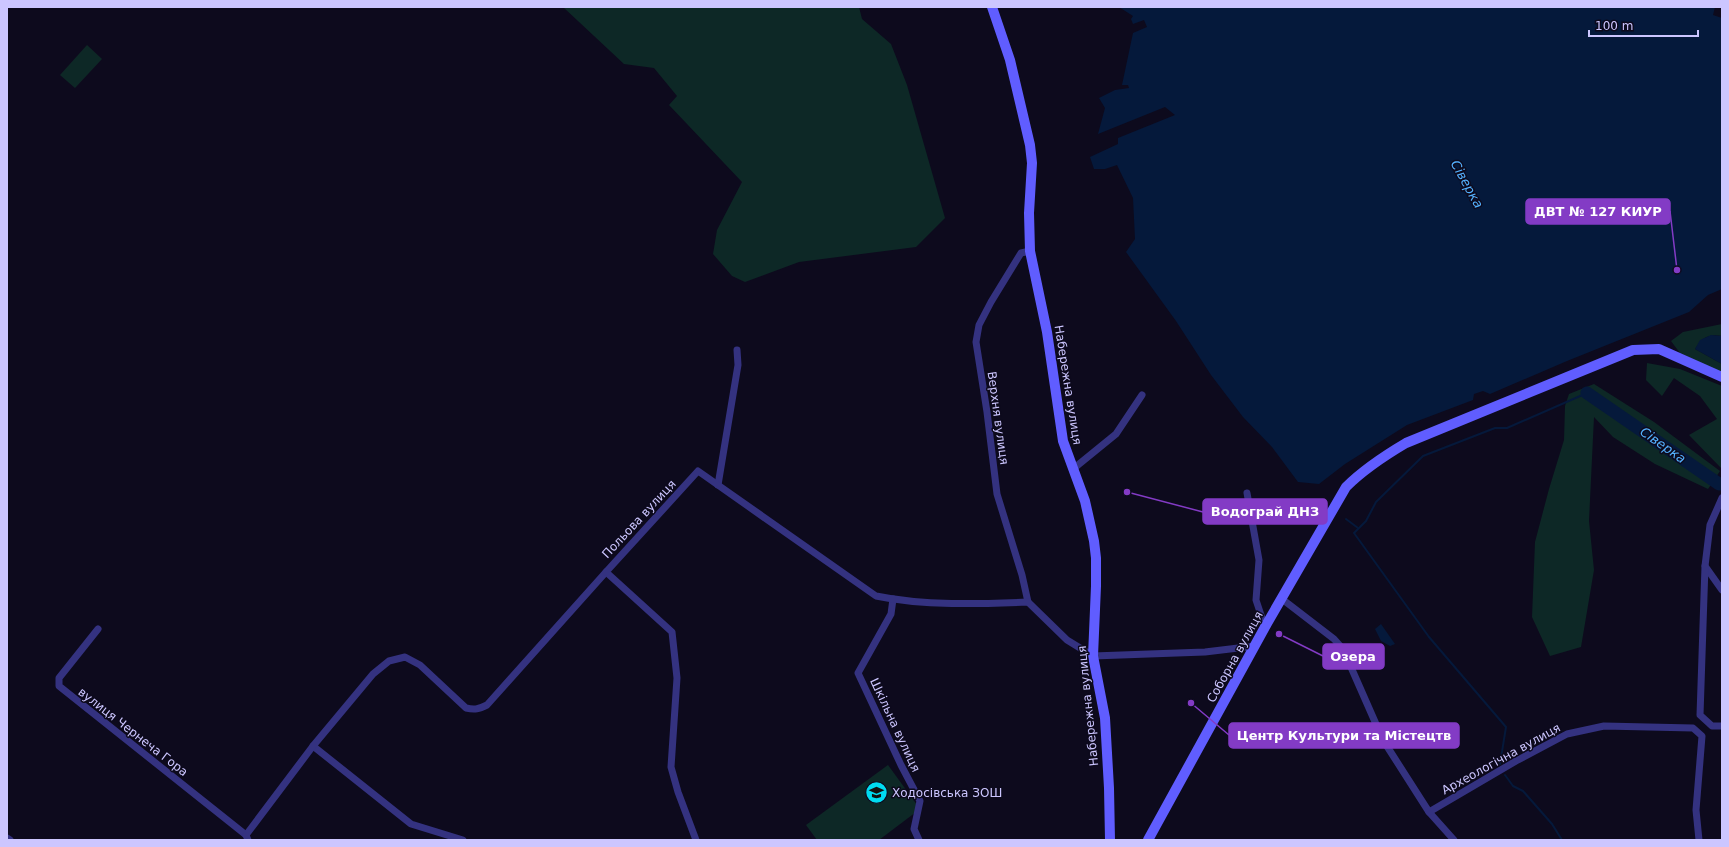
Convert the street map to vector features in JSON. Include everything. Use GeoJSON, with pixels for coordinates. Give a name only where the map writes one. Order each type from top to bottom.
{"type":"FeatureCollection","features":[{"type":"Feature","properties":{"kind":"street","name":"Набережна вулиця"},"geometry":{"type":"LineString","coordinates":[[992,7],[1010,60],[1030,145],[1032,164],[1029,213],[1030,251],[1047,332],[1062,441],[1089,513],[1096,558],[1093,656],[1105,718],[1110,840]]}},
{"type":"Feature","properties":{"kind":"street","name":"Верхня вулиця"},"geometry":{"type":"LineString","coordinates":[[1028,602],[1022,575],[997,494],[987,412],[976,342],[980,325],[991,302],[1021,253],[1030,251]]}},
{"type":"Feature","properties":{"kind":"street","name":"Соборна вулиця"},"geometry":{"type":"LineString","coordinates":[[1148,840],[1265,627],[1346,487],[1359,474],[1406,443],[1633,350],[1659,349],[1722,377]]}},
{"type":"Feature","properties":{"kind":"street"},"geometry":{"type":"LineString","coordinates":[[737,350],[738,365],[718,485],[876,596],[893,599],[976,604],[1028,602],[1067,640],[1093,656],[1205,652],[1255,646]]}},
{"type":"Feature","properties":{"kind":"street"},"geometry":{"type":"LineString","coordinates":[[1073,469],[1116,434],[1142,395]]}},
{"type":"Feature","properties":{"kind":"street","name":"Польова вулиця"},"geometry":{"type":"LineString","coordinates":[[696,840],[678,792],[671,767],[677,678],[672,632],[606,572],[698,471],[718,485]]}},
{"type":"Feature","properties":{"kind":"street"},"geometry":{"type":"LineString","coordinates":[[1247,493],[1259,560],[1256,600],[1265,627]]}},
{"type":"Feature","properties":{"kind":"street"},"geometry":{"type":"LineString","coordinates":[[1722,498],[1710,525],[1705,566],[1700,715],[1712,726],[1722,726]]}},
{"type":"Feature","properties":{"kind":"street"},"geometry":{"type":"LineString","coordinates":[[1705,566],[1722,590]]}},
{"type":"Feature","properties":{"kind":"street"},"geometry":{"type":"LineString","coordinates":[[247,837],[313,746],[373,674],[389,661],[405,656],[420,664],[466,708],[474,710],[487,705],[606,572]]}},
{"type":"Feature","properties":{"kind":"street","name":"Шкільна вулиця"},"geometry":{"type":"LineString","coordinates":[[893,599],[891,614],[858,673],[901,765],[920,801],[914,829],[919,840]]}},
{"type":"Feature","properties":{"kind":"street"},"geometry":{"type":"LineString","coordinates":[[1282,599],[1334,639],[1342,649],[1382,740],[1429,812],[1454,840]]}},
{"type":"Feature","properties":{"kind":"street","name":"вулиця Чернеча Гора"},"geometry":{"type":"LineString","coordinates":[[98,629],[59,678],[59,686],[247,837]]}},
{"type":"Feature","properties":{"kind":"street","name":"Археологічна вулиця"},"geometry":{"type":"LineString","coordinates":[[1429,812],[1516,761],[1567,734],[1604,726],[1693,728],[1702,736],[1696,810],[1699,840]]}},
{"type":"Feature","properties":{"kind":"street"},"geometry":{"type":"LineString","coordinates":[[313,746],[411,824],[463,840]]}},
{"type":"Feature","properties":{"kind":"green space"},"geometry":{"type":"Polygon","coordinates":[[[563,7],[859,7],[862,19],[891,44],[907,85],[945,218],[916,247],[799,262],[745,282],[732,276],[713,254],[717,230],[742,182],[669,105],[677,96],[654,68],[624,64],[563,7]]]}},
{"type":"Feature","properties":{"kind":"green space"},"geometry":{"type":"Polygon","coordinates":[[[87,45],[102,59],[75,88],[60,75],[87,45]]]}},
{"type":"Feature","properties":{"kind":"green space"},"geometry":{"type":"Polygon","coordinates":[[[1722,324],[1722,336],[1713,335],[1706,337],[1695,349],[1722,364],[1722,373],[1680,353],[1671,341],[1683,332],[1722,324]]]}},
{"type":"Feature","properties":{"kind":"green space"},"geometry":{"type":"Polygon","coordinates":[[[1647,363],[1680,369],[1722,386],[1722,469],[1689,435],[1717,419],[1700,396],[1674,378],[1662,396],[1646,380],[1647,363]]]}},
{"type":"Feature","properties":{"kind":"green space"},"geometry":{"type":"Polygon","coordinates":[[[1594,384],[1654,422],[1720,471],[1708,489],[1655,464],[1613,437],[1594,417],[1589,521],[1594,570],[1581,647],[1550,656],[1532,617],[1535,542],[1564,440],[1565,406],[1569,394],[1594,384]]]}},
{"type":"Feature","properties":{"kind":"green space","name":"Ходосівська ЗОШ"},"geometry":{"type":"Polygon","coordinates":[[[888,765],[920,809],[879,840],[817,840],[806,825],[888,765]]]}},
{"type":"Feature","properties":{"kind":"water"},"geometry":{"type":"Polygon","coordinates":[[[1119,7],[1715,7],[1713,15],[1722,18],[1722,289],[1708,295],[1689,312],[1490,394],[1483,391],[1474,394],[1473,400],[1407,425],[1345,464],[1319,484],[1298,482],[1272,447],[1243,417],[1211,375],[1176,321],[1126,252],[1135,239],[1133,198],[1117,165],[1105,169],[1094,169],[1090,157],[1118,144],[1118,138],[1175,115],[1165,107],[1098,134],[1105,108],[1099,98],[1115,90],[1129,88],[1128,85],[1122,85],[1133,33],[1147,27],[1144,20],[1133,24],[1131,19],[1133,16],[1119,7]]]}},
{"type":"Feature","properties":{"kind":"water"},"geometry":{"type":"Polygon","coordinates":[[[1711,335],[1722,336],[1722,364],[1695,349],[1700,340],[1711,335]]]}},
{"type":"Feature","properties":{"kind":"water"},"geometry":{"type":"Polygon","coordinates":[[[1381,624],[1395,644],[1390,646],[1381,641],[1375,629],[1381,624]]]}},
{"type":"Feature","properties":{"kind":"waterway"},"geometry":{"type":"LineString","coordinates":[[1500,764],[1506,727],[1429,637],[1354,533],[1366,521],[1376,502],[1423,456],[1495,428],[1507,428],[1587,393]]}},
{"type":"Feature","properties":{"kind":"waterway","name":"Сіверка"},"geometry":{"type":"LineString","coordinates":[[1587,393],[1719,484]]}},
{"type":"Feature","properties":{"kind":"waterway"},"geometry":{"type":"LineString","coordinates":[[1346,519],[1358,528]]}},
{"type":"Feature","properties":{"kind":"waterway"},"geometry":{"type":"LineString","coordinates":[[1505,775],[1513,786],[1523,791],[1552,824],[1562,840]]}},
{"type":"Feature","properties":{"kind":"place","name":"ДВТ № 127 КИУР"},"geometry":{"type":"Point","coordinates":[1677,270]}},
{"type":"Feature","properties":{"kind":"place","name":"Водограй ДНЗ"},"geometry":{"type":"Point","coordinates":[1127,492]}},
{"type":"Feature","properties":{"kind":"place","name":"Озера"},"geometry":{"type":"Point","coordinates":[1279,634]}},
{"type":"Feature","properties":{"kind":"place","name":"Центр Культури та Містецтв"},"geometry":{"type":"Point","coordinates":[1191,703]}},
{"type":"Feature","properties":{"kind":"place","name":"Ходосівська ЗОШ"},"geometry":{"type":"Point","coordinates":[876,793]}}]}
